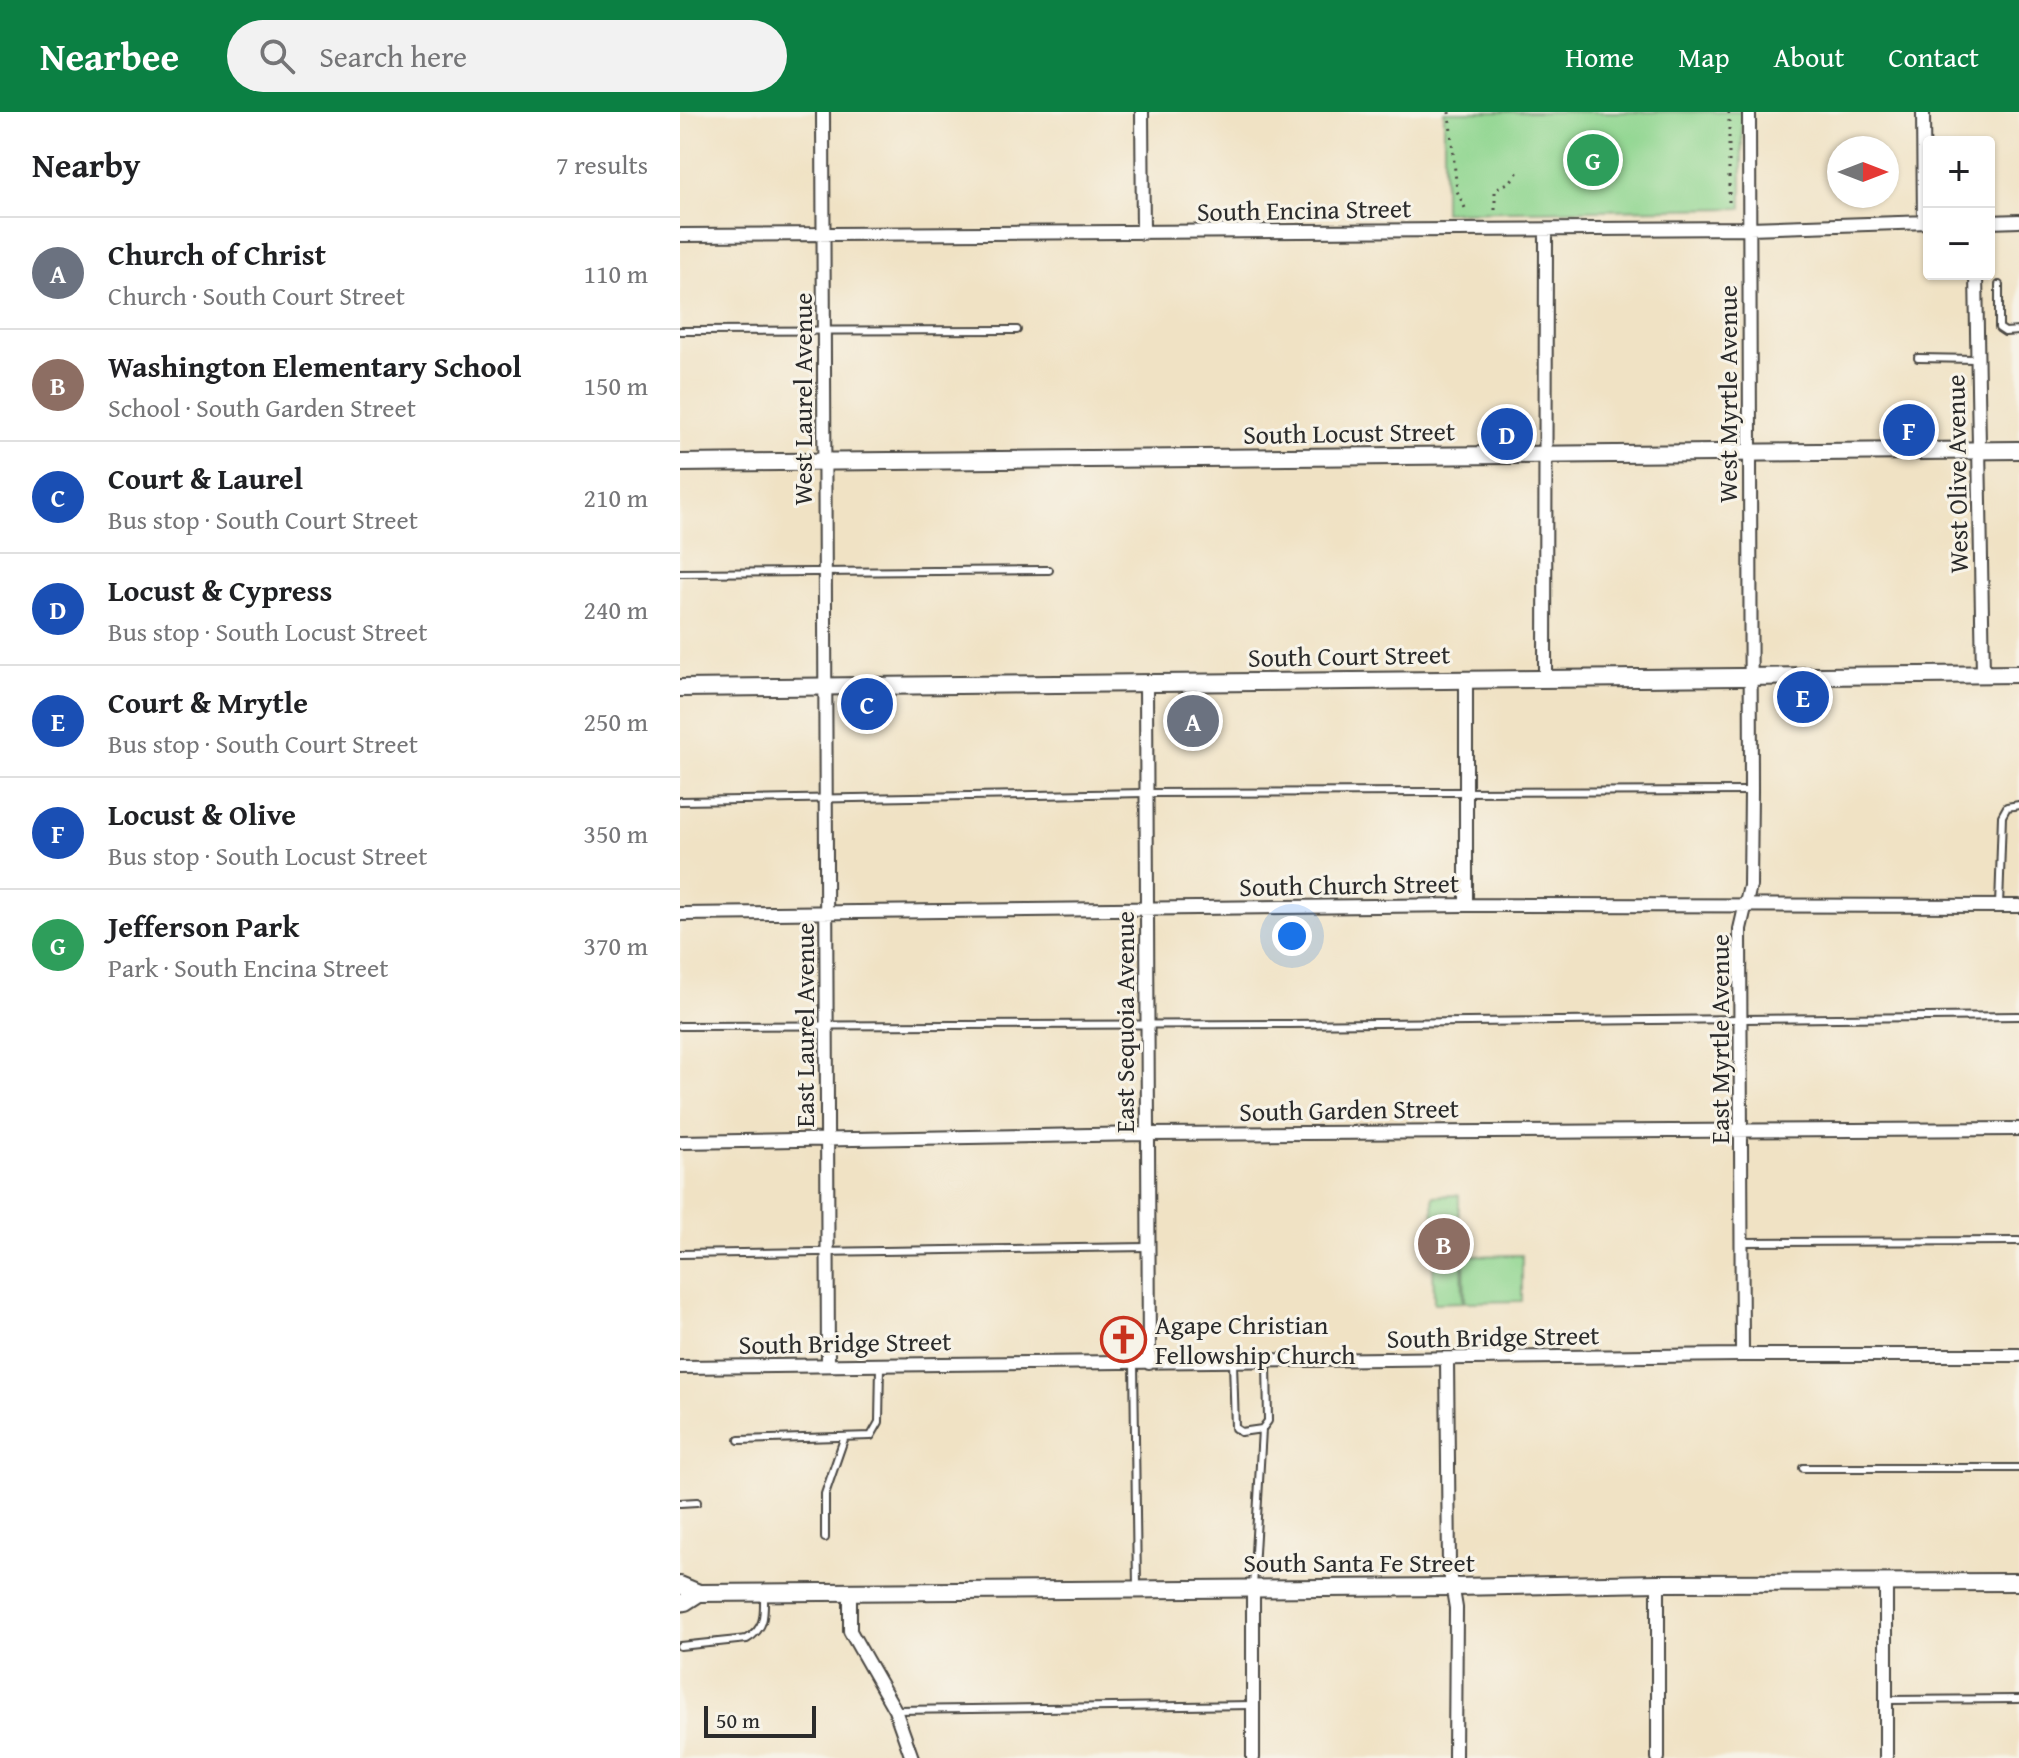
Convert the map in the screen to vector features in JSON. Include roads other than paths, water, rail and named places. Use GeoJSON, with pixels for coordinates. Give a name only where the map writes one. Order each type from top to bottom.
{"type":"FeatureCollection","features":[{"type":"Feature","properties":{"kind":"street","name":"West Laurel Avenue"},"geometry":{"type":"LineString","coordinates":[[823,112],[826,685]]}},
{"type":"Feature","properties":{"kind":"street"},"geometry":{"type":"LineString","coordinates":[[1142,112],[1143,233]]}},
{"type":"Feature","properties":{"kind":"street","name":"West Myrtle Avenue"},"geometry":{"type":"LineString","coordinates":[[1749,112],[1751,676]]}},
{"type":"Feature","properties":{"kind":"street"},"geometry":{"type":"LineString","coordinates":[[1923,112],[1926,208]]}},
{"type":"Feature","properties":{"kind":"street"},"geometry":{"type":"LineString","coordinates":[[1995,222],[2019,221]]}},
{"type":"Feature","properties":{"kind":"street","name":"South Encina Street"},"geometry":{"type":"LineString","coordinates":[[680,235],[1749,228],[1923,222]]}},
{"type":"Feature","properties":{"kind":"street"},"geometry":{"type":"LineString","coordinates":[[1545,678],[1546,230]]}},
{"type":"Feature","properties":{"kind":"street","name":"West Olive Avenue"},"geometry":{"type":"LineString","coordinates":[[1976,280],[1983,674]]}},
{"type":"Feature","properties":{"kind":"street","name":"South Locust Street"},"geometry":{"type":"LineString","coordinates":[[680,463],[2019,450]]}},
{"type":"Feature","properties":{"kind":"street","name":"South Court Street"},"geometry":{"type":"LineString","coordinates":[[680,688],[2019,674]]}},
{"type":"Feature","properties":{"kind":"street","name":"East Myrtle Avenue"},"geometry":{"type":"LineString","coordinates":[[1742,1355],[1740,929],[1750,886],[1751,676]]}},
{"type":"Feature","properties":{"kind":"street"},"geometry":{"type":"LineString","coordinates":[[1466,679],[1466,905]]}},
{"type":"Feature","properties":{"kind":"street","name":"East Sequoia Avenue"},"geometry":{"type":"LineString","coordinates":[[1146,682],[1149,1363]]}},
{"type":"Feature","properties":{"kind":"street","name":"East Laurel Avenue"},"geometry":{"type":"LineString","coordinates":[[826,685],[828,1365]]}},
{"type":"Feature","properties":{"kind":"street","name":"South Church Street"},"geometry":{"type":"LineString","coordinates":[[680,914],[1466,905],[2019,906]]}},
{"type":"Feature","properties":{"kind":"street","name":"South Garden Street"},"geometry":{"type":"LineString","coordinates":[[680,1142],[1146,1134],[2019,1129]]}},
{"type":"Feature","properties":{"kind":"street","name":"South Bridge Street"},"geometry":{"type":"LineString","coordinates":[[680,1367],[1742,1355],[2019,1355]]}},
{"type":"Feature","properties":{"kind":"street"},"geometry":{"type":"LineString","coordinates":[[1447,1360],[1449,1566],[1456,1608],[1455,1758]]}},
{"type":"Feature","properties":{"kind":"street"},"geometry":{"type":"LineString","coordinates":[[1886,1582],[1886,1758]]}},
{"type":"Feature","properties":{"kind":"street","name":"South Santa Fe Street"},"geometry":{"type":"LineString","coordinates":[[680,1585],[699,1593],[2019,1582]]}},
{"type":"Feature","properties":{"kind":"street"},"geometry":{"type":"LineString","coordinates":[[1658,1583],[1658,1758]]}},
{"type":"Feature","properties":{"kind":"street"},"geometry":{"type":"LineString","coordinates":[[1253,1588],[1253,1758]]}},
{"type":"Feature","properties":{"kind":"street"},"geometry":{"type":"LineString","coordinates":[[850,1591],[850,1631],[895,1710],[912,1758]]}},
{"type":"Feature","properties":{"kind":"street","name":"South Santa Fe Street"},"geometry":{"type":"LineString","coordinates":[[680,1603],[699,1593]]}},
{"type":"Feature","properties":{"kind":"lane"},"geometry":{"type":"LineString","coordinates":[[1999,285],[1999,328],[2005,332],[2019,331]]}},
{"type":"Feature","properties":{"kind":"lane"},"geometry":{"type":"LineString","coordinates":[[680,331],[1017,330]]}},
{"type":"Feature","properties":{"kind":"lane"},"geometry":{"type":"LineString","coordinates":[[1918,358],[1976,359]]}},
{"type":"Feature","properties":{"kind":"lane"},"geometry":{"type":"LineString","coordinates":[[680,573],[1049,570]]}},
{"type":"Feature","properties":{"kind":"lane"},"geometry":{"type":"LineString","coordinates":[[680,801],[1146,793],[1751,791]]}},
{"type":"Feature","properties":{"kind":"lane"},"geometry":{"type":"LineString","coordinates":[[1999,906],[2002,816],[2007,807],[2019,805]]}},
{"type":"Feature","properties":{"kind":"lane"},"geometry":{"type":"LineString","coordinates":[[680,1026],[2019,1016]]}},
{"type":"Feature","properties":{"kind":"lane"},"geometry":{"type":"LineString","coordinates":[[1742,1242],[2019,1241]]}},
{"type":"Feature","properties":{"kind":"lane"},"geometry":{"type":"LineString","coordinates":[[680,1254],[1148,1247]]}},
{"type":"Feature","properties":{"kind":"lane"},"geometry":{"type":"LineString","coordinates":[[1233,1362],[1235,1428],[1241,1432],[1262,1429]]}},
{"type":"Feature","properties":{"kind":"lane"},"geometry":{"type":"LineString","coordinates":[[1253,1588],[1262,1429],[1268,1421],[1267,1362]]}},
{"type":"Feature","properties":{"kind":"lane"},"geometry":{"type":"LineString","coordinates":[[1134,1363],[1137,1588]]}},
{"type":"Feature","properties":{"kind":"lane"},"geometry":{"type":"LineString","coordinates":[[739,1440],[871,1436],[877,1430],[880,1409],[880,1365]]}},
{"type":"Feature","properties":{"kind":"lane"},"geometry":{"type":"LineString","coordinates":[[825,1538],[825,1494],[844,1439]]}},
{"type":"Feature","properties":{"kind":"lane"},"geometry":{"type":"LineString","coordinates":[[1803,1468],[2019,1468]]}},
{"type":"Feature","properties":{"kind":"lane"},"geometry":{"type":"LineString","coordinates":[[680,1503],[697,1502]]}},
{"type":"Feature","properties":{"kind":"lane"},"geometry":{"type":"LineString","coordinates":[[680,1646],[732,1642],[756,1634],[764,1623],[764,1591]]}},
{"type":"Feature","properties":{"kind":"lane"},"geometry":{"type":"LineString","coordinates":[[1887,1700],[2019,1699]]}},
{"type":"Feature","properties":{"kind":"lane"},"geometry":{"type":"LineString","coordinates":[[895,1710],[1253,1705]]}},
{"type":"Feature","properties":{"kind":"place","name":"Jefferson Park"},"geometry":{"type":"Point","coordinates":[1593,160]}},
{"type":"Feature","properties":{"kind":"place","name":"Locust & Olive"},"geometry":{"type":"Point","coordinates":[1909,430]}},
{"type":"Feature","properties":{"kind":"place","name":"Locust & Cypress"},"geometry":{"type":"Point","coordinates":[1507,434]}},
{"type":"Feature","properties":{"kind":"place","name":"Court & Mrytle"},"geometry":{"type":"Point","coordinates":[1803,697]}},
{"type":"Feature","properties":{"kind":"place","name":"Court & Laurel"},"geometry":{"type":"Point","coordinates":[867,704]}},
{"type":"Feature","properties":{"kind":"place","name":"Church of Christ"},"geometry":{"type":"Point","coordinates":[1193,721]}},
{"type":"Feature","properties":{"kind":"place","name":"Washington Elementary School"},"geometry":{"type":"Point","coordinates":[1444,1244]}},
{"type":"Feature","properties":{"kind":"place","name":"Agape Christian Fellowship Church"},"geometry":{"type":"Point","coordinates":[1124,1340]}}]}
